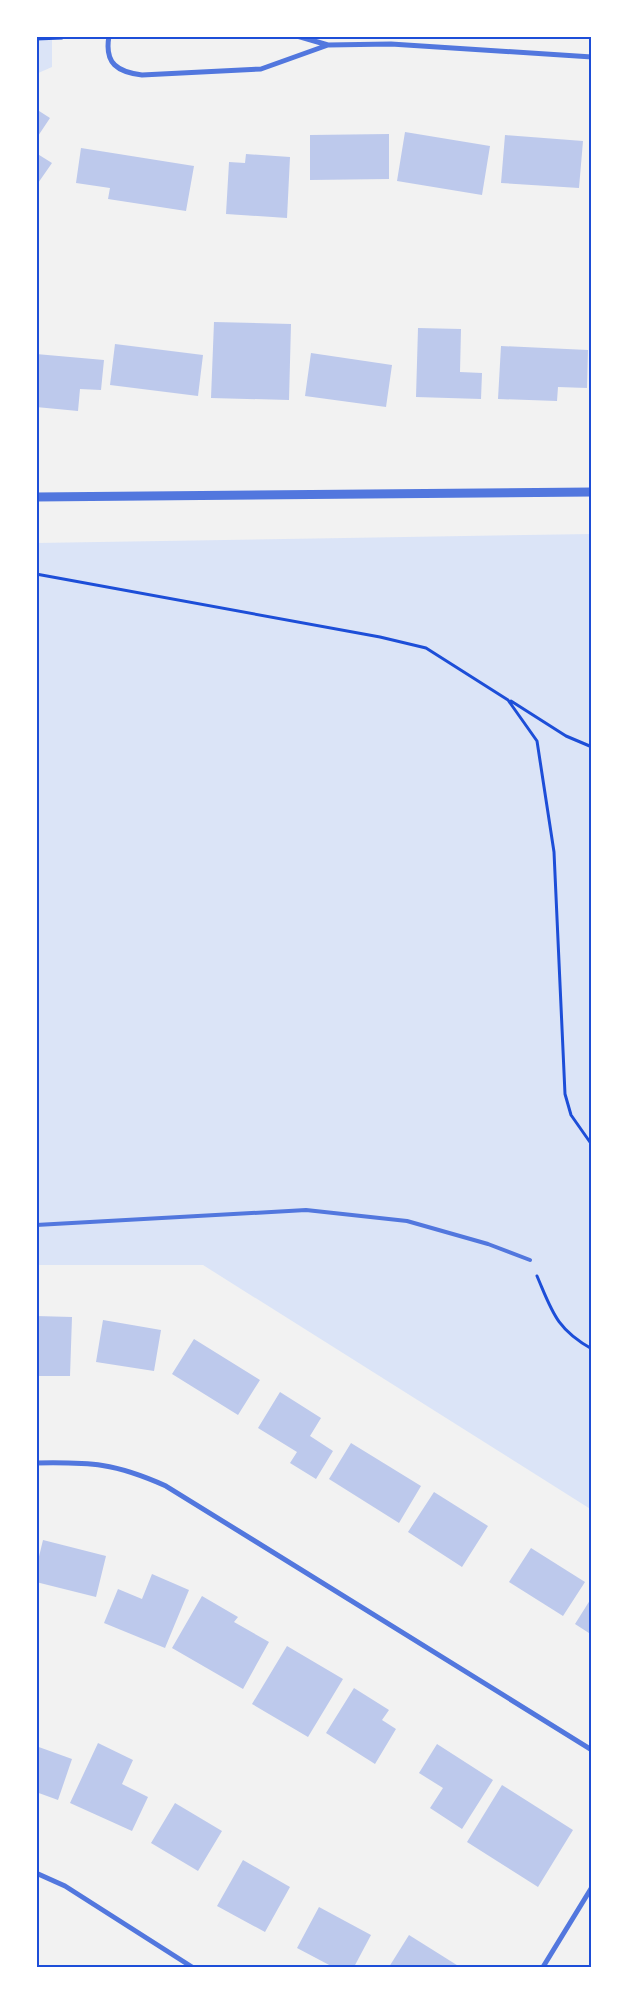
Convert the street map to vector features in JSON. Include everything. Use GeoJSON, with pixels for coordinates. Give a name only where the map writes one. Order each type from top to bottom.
{"type":"FeatureCollection","features":[{"type":"Feature","properties":{"kind":"street"},"geometry":{"type":"LineString","coordinates":[[109,36],[109,57],[116,67],[128,73],[142,76],[261,69],[328,45]]}},
{"type":"Feature","properties":{"kind":"street"},"geometry":{"type":"LineString","coordinates":[[297,36],[328,45],[390,44],[592,57]]}},
{"type":"Feature","properties":{"kind":"street"},"geometry":{"type":"LineString","coordinates":[[36,497],[592,492]]}},
{"type":"Feature","properties":{"kind":"street"},"geometry":{"type":"LineString","coordinates":[[36,1463],[88,1462],[114,1466],[166,1486],[592,1750]]}},
{"type":"Feature","properties":{"kind":"street"},"geometry":{"type":"LineString","coordinates":[[36,1873],[65,1886],[192,1967]]}},
{"type":"Feature","properties":{"kind":"street"},"geometry":{"type":"LineString","coordinates":[[543,1967],[592,1887]]}},
{"type":"Feature","properties":{"kind":"lane"},"geometry":{"type":"LineString","coordinates":[[36,1225],[142,1218],[315,1211],[408,1221],[488,1244],[530,1260]]}},
{"type":"Feature","properties":{"kind":"path"},"geometry":{"type":"LineString","coordinates":[[36,39],[62,38]]}},
{"type":"Feature","properties":{"kind":"path"},"geometry":{"type":"LineString","coordinates":[[36,574],[370,635],[426,648],[566,736],[592,747]]}},
{"type":"Feature","properties":{"kind":"path"},"geometry":{"type":"LineString","coordinates":[[508,700],[537,741],[554,852],[565,1094],[571,1115],[592,1145]]}},
{"type":"Feature","properties":{"kind":"path"},"geometry":{"type":"LineString","coordinates":[[530,1260],[556,1319],[578,1341],[592,1349]]}},
{"type":"Feature","properties":{"kind":"shaded area"},"geometry":{"type":"Polygon","coordinates":[[[36,36],[52,36],[52,67],[36,74],[36,36]]]}},
{"type":"Feature","properties":{"kind":"shaded area"},"geometry":{"type":"Polygon","coordinates":[[[592,534],[592,1510],[203,1265],[36,1265],[36,543],[592,534]]]}},
{"type":"Feature","properties":{"kind":"building"},"geometry":{"type":"Polygon","coordinates":[[[36,109],[50,118],[36,139],[36,109]]]}},
{"type":"Feature","properties":{"kind":"building"},"geometry":{"type":"Polygon","coordinates":[[[405,132],[490,146],[482,195],[397,181],[405,132]]]}},
{"type":"Feature","properties":{"kind":"building"},"geometry":{"type":"Polygon","coordinates":[[[389,134],[389,179],[310,180],[310,135],[389,134]]]}},
{"type":"Feature","properties":{"kind":"building"},"geometry":{"type":"Polygon","coordinates":[[[505,135],[583,141],[579,188],[501,183],[505,135]]]}},
{"type":"Feature","properties":{"kind":"building"},"geometry":{"type":"Polygon","coordinates":[[[81,148],[194,166],[186,211],[108,199],[110,188],[76,183],[81,148]]]}},
{"type":"Feature","properties":{"kind":"building"},"geometry":{"type":"Polygon","coordinates":[[[36,153],[52,163],[36,186],[36,153]]]}},
{"type":"Feature","properties":{"kind":"building"},"geometry":{"type":"Polygon","coordinates":[[[246,154],[290,157],[287,218],[226,214],[229,162],[245,163],[246,154]]]}},
{"type":"Feature","properties":{"kind":"building"},"geometry":{"type":"Polygon","coordinates":[[[214,322],[291,324],[289,400],[211,398],[214,322]]]}},
{"type":"Feature","properties":{"kind":"building"},"geometry":{"type":"Polygon","coordinates":[[[418,328],[461,329],[460,372],[482,373],[481,399],[416,397],[418,328]]]}},
{"type":"Feature","properties":{"kind":"building"},"geometry":{"type":"Polygon","coordinates":[[[115,344],[203,355],[198,396],[110,385],[115,344]]]}},
{"type":"Feature","properties":{"kind":"building"},"geometry":{"type":"Polygon","coordinates":[[[501,346],[588,350],[587,388],[558,387],[557,401],[498,399],[501,346]]]}},
{"type":"Feature","properties":{"kind":"building"},"geometry":{"type":"Polygon","coordinates":[[[311,353],[392,365],[386,407],[305,396],[311,353]]]}},
{"type":"Feature","properties":{"kind":"building"},"geometry":{"type":"Polygon","coordinates":[[[36,354],[104,360],[101,390],[80,389],[78,411],[36,407],[36,354]]]}},
{"type":"Feature","properties":{"kind":"building"},"geometry":{"type":"Polygon","coordinates":[[[36,1316],[72,1317],[70,1376],[36,1376],[36,1316]]]}},
{"type":"Feature","properties":{"kind":"building"},"geometry":{"type":"Polygon","coordinates":[[[103,1320],[161,1330],[154,1371],[96,1362],[103,1320]]]}},
{"type":"Feature","properties":{"kind":"building"},"geometry":{"type":"Polygon","coordinates":[[[194,1339],[260,1380],[238,1415],[172,1374],[194,1339]]]}},
{"type":"Feature","properties":{"kind":"building"},"geometry":{"type":"Polygon","coordinates":[[[280,1392],[321,1418],[310,1436],[333,1451],[316,1479],[290,1463],[297,1452],[258,1428],[280,1392]]]}},
{"type":"Feature","properties":{"kind":"building"},"geometry":{"type":"Polygon","coordinates":[[[351,1443],[421,1486],[399,1523],[329,1479],[351,1443]]]}},
{"type":"Feature","properties":{"kind":"building"},"geometry":{"type":"Polygon","coordinates":[[[434,1492],[488,1526],[462,1567],[408,1532],[434,1492]]]}},
{"type":"Feature","properties":{"kind":"building"},"geometry":{"type":"Polygon","coordinates":[[[43,1540],[106,1556],[96,1597],[36,1582],[36,1569],[43,1540]]]}},
{"type":"Feature","properties":{"kind":"building"},"geometry":{"type":"Polygon","coordinates":[[[531,1548],[585,1582],[563,1616],[509,1582],[531,1548]]]}},
{"type":"Feature","properties":{"kind":"building"},"geometry":{"type":"Polygon","coordinates":[[[152,1574],[189,1590],[165,1648],[104,1623],[118,1589],[142,1599],[152,1574]]]}},
{"type":"Feature","properties":{"kind":"building"},"geometry":{"type":"Polygon","coordinates":[[[202,1596],[238,1617],[234,1622],[269,1642],[243,1689],[172,1648],[202,1596]]]}},
{"type":"Feature","properties":{"kind":"building"},"geometry":{"type":"Polygon","coordinates":[[[592,1597],[592,1635],[575,1624],[592,1597]]]}},
{"type":"Feature","properties":{"kind":"building"},"geometry":{"type":"Polygon","coordinates":[[[287,1646],[343,1679],[308,1737],[252,1704],[287,1646]]]}},
{"type":"Feature","properties":{"kind":"building"},"geometry":{"type":"Polygon","coordinates":[[[354,1688],[389,1710],[382,1720],[396,1729],[375,1764],[326,1733],[354,1688]]]}},
{"type":"Feature","properties":{"kind":"building"},"geometry":{"type":"Polygon","coordinates":[[[98,1743],[133,1760],[122,1784],[148,1797],[132,1831],[70,1803],[98,1743]]]}},
{"type":"Feature","properties":{"kind":"building"},"geometry":{"type":"Polygon","coordinates":[[[437,1744],[493,1780],[462,1829],[430,1808],[443,1788],[419,1773],[437,1744]]]}},
{"type":"Feature","properties":{"kind":"building"},"geometry":{"type":"Polygon","coordinates":[[[36,1746],[72,1759],[58,1800],[36,1792],[36,1746]]]}},
{"type":"Feature","properties":{"kind":"building"},"geometry":{"type":"Polygon","coordinates":[[[502,1785],[573,1830],[538,1887],[467,1842],[502,1785]]]}},
{"type":"Feature","properties":{"kind":"building"},"geometry":{"type":"Polygon","coordinates":[[[175,1803],[222,1831],[198,1871],[151,1843],[175,1803]]]}},
{"type":"Feature","properties":{"kind":"building"},"geometry":{"type":"Polygon","coordinates":[[[243,1860],[290,1887],[265,1932],[217,1906],[243,1860]]]}},
{"type":"Feature","properties":{"kind":"building"},"geometry":{"type":"Polygon","coordinates":[[[319,1907],[371,1935],[354,1967],[333,1967],[297,1948],[319,1907]]]}},
{"type":"Feature","properties":{"kind":"building"},"geometry":{"type":"Polygon","coordinates":[[[409,1935],[460,1967],[389,1967],[409,1935]]]}}]}
